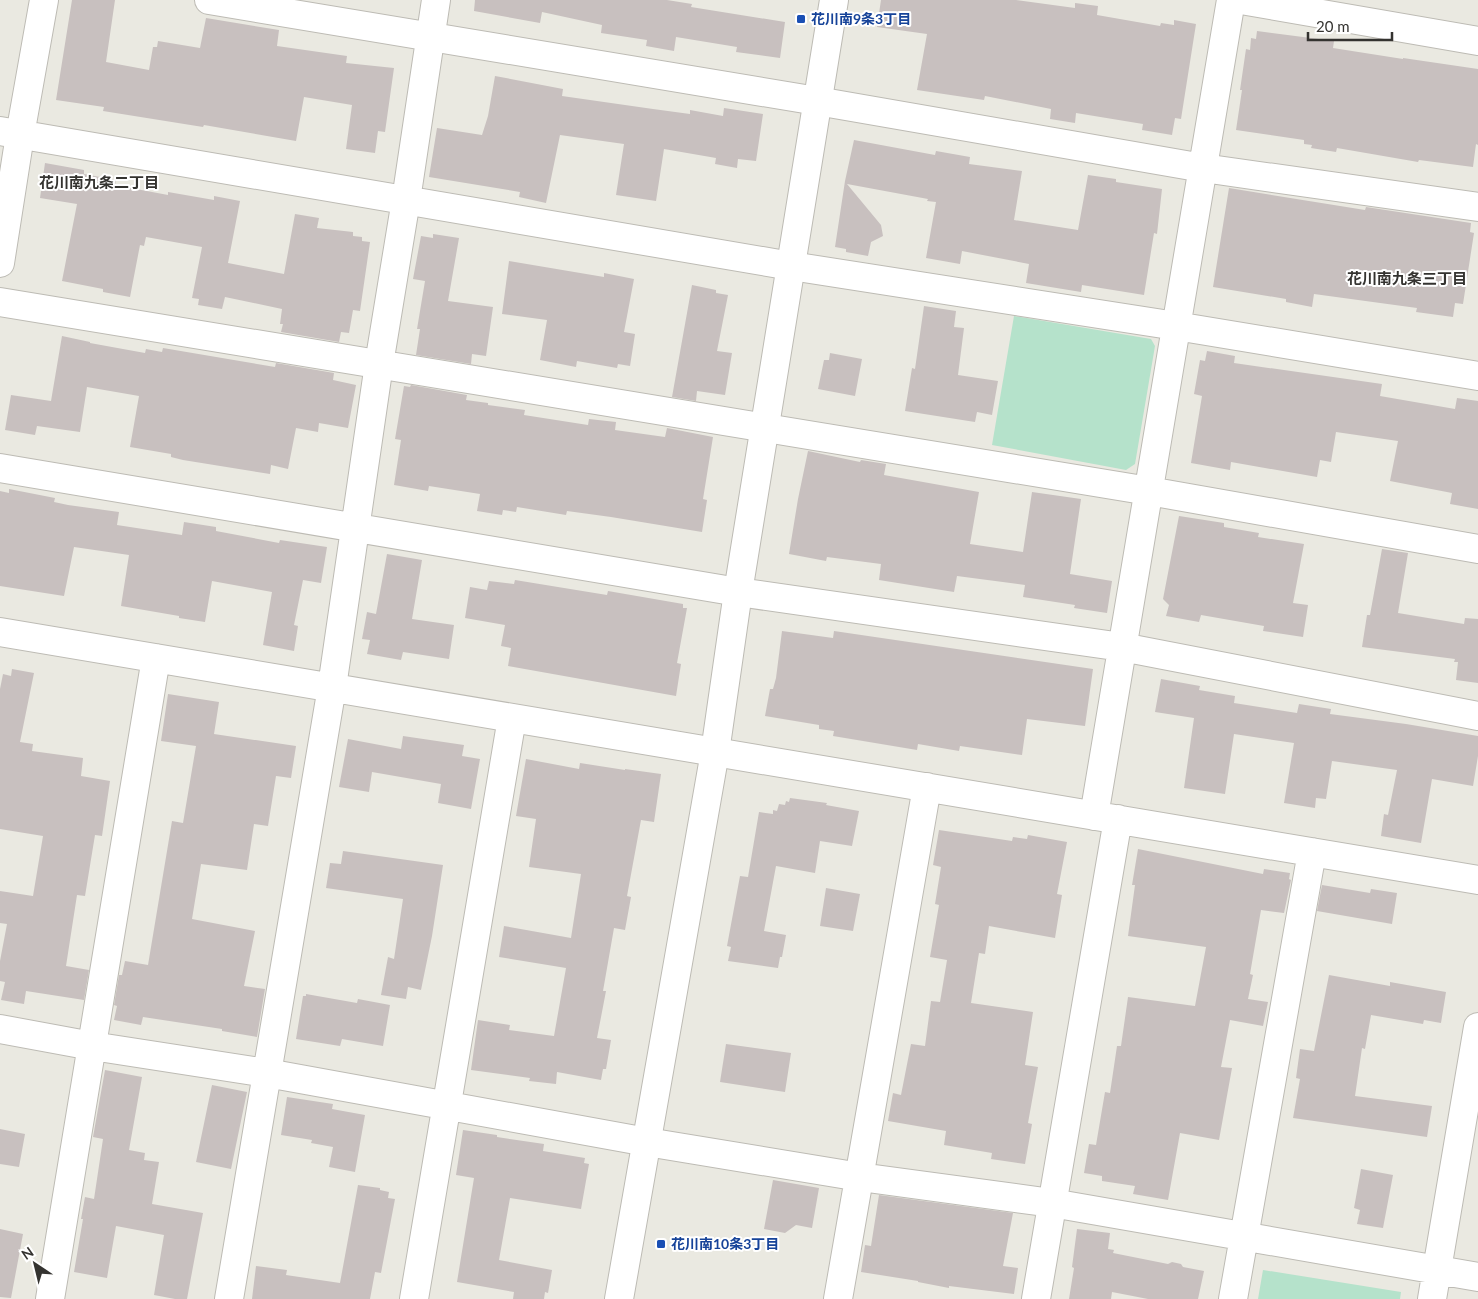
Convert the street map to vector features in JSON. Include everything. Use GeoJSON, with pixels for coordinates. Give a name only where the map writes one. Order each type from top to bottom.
{"type":"FeatureCollection","features":[{"type":"Feature","properties":{"kind":"street"},"geometry":{"type":"LineString","coordinates":[[0,262],[10,133],[44,0]]}},
{"type":"Feature","properties":{"kind":"street"},"geometry":{"type":"LineString","coordinates":[[209,0],[817,101],[1203,168],[1478,207]]}},
{"type":"Feature","properties":{"kind":"street"},"geometry":{"type":"LineString","coordinates":[[229,1299],[332,687],[379,364],[436,0]]}},
{"type":"Feature","properties":{"kind":"street"},"geometry":{"type":"LineString","coordinates":[[619,1299],[716,752],[738,592],[834,0]]}},
{"type":"Feature","properties":{"kind":"street"},"geometry":{"type":"LineString","coordinates":[[1036,1299],[1052,1203],[1106,818],[1122,647],[1231,0]]}},
{"type":"Feature","properties":{"kind":"street"},"geometry":{"type":"LineString","coordinates":[[1241,0],[1478,41]]}},
{"type":"Feature","properties":{"kind":"street"},"geometry":{"type":"LineString","coordinates":[[10,133],[791,266],[1176,326],[1478,376]]}},
{"type":"Feature","properties":{"kind":"street"},"geometry":{"type":"LineString","coordinates":[[0,302],[1149,490],[1478,549]]}},
{"type":"Feature","properties":{"kind":"street"},"geometry":{"type":"LineString","coordinates":[[0,468],[738,592],[1122,647],[1478,716]]}},
{"type":"Feature","properties":{"kind":"street"},"geometry":{"type":"LineString","coordinates":[[0,632],[1478,880]]}},
{"type":"Feature","properties":{"kind":"street"},"geometry":{"type":"LineString","coordinates":[[50,1299],[156,658]]}},
{"type":"Feature","properties":{"kind":"street"},"geometry":{"type":"LineString","coordinates":[[414,1299],[512,718]]}},
{"type":"Feature","properties":{"kind":"street"},"geometry":{"type":"LineString","coordinates":[[838,1299],[927,787]]}},
{"type":"Feature","properties":{"kind":"street"},"geometry":{"type":"LineString","coordinates":[[1233,1299],[1312,852]]}},
{"type":"Feature","properties":{"kind":"street"},"geometry":{"type":"LineString","coordinates":[[1432,1299],[1478,1027]]}},
{"type":"Feature","properties":{"kind":"street"},"geometry":{"type":"LineString","coordinates":[[0,1029],[92,1046],[267,1073],[446,1104],[647,1142],[860,1177],[1052,1203],[1244,1238],[1478,1277]]}},
{"type":"Feature","properties":{"kind":"green space"},"geometry":{"type":"Polygon","coordinates":[[[1014,316],[1151,339],[1155,346],[1135,464],[1126,470],[992,445],[1014,316]]]}},
{"type":"Feature","properties":{"kind":"green space"},"geometry":{"type":"Polygon","coordinates":[[[1263,1270],[1401,1292],[1400,1299],[1258,1299],[1263,1270]]]}},
{"type":"Feature","properties":{"kind":"building"},"geometry":{"type":"Polygon","coordinates":[[[72,0],[115,0],[106,62],[149,70],[153,47],[157,47],[158,41],[200,48],[206,18],[279,30],[277,46],[347,56],[346,63],[394,68],[385,132],[378,131],[375,153],[346,149],[352,105],[304,97],[296,141],[204,125],[203,127],[103,111],[104,107],[56,100],[72,0]]]}},
{"type":"Feature","properties":{"kind":"building"},"geometry":{"type":"Polygon","coordinates":[[[475,0],[667,0],[692,4],[691,7],[785,22],[780,58],[736,52],[737,47],[676,37],[674,51],[646,46],[647,40],[601,33],[602,25],[542,12],[540,23],[474,11],[475,0]]]}},
{"type":"Feature","properties":{"kind":"building"},"geometry":{"type":"Polygon","coordinates":[[[881,0],[1016,0],[1075,8],[1075,3],[1098,6],[1097,15],[1160,26],[1161,23],[1174,25],[1174,20],[1196,24],[1181,119],[1175,118],[1172,135],[1142,130],[1143,124],[1076,113],[1075,123],[1050,119],[1051,109],[985,96],[984,100],[917,90],[927,34],[877,27],[881,0]]]}},
{"type":"Feature","properties":{"kind":"building"},"geometry":{"type":"Polygon","coordinates":[[[1257,31],[1334,41],[1333,48],[1478,69],[1478,145],[1476,144],[1473,167],[1419,160],[1418,162],[1337,148],[1336,152],[1311,148],[1312,145],[1304,144],[1304,140],[1236,130],[1246,49],[1250,50],[1251,38],[1256,39],[1257,31]]]}},
{"type":"Feature","properties":{"kind":"building"},"geometry":{"type":"Polygon","coordinates":[[[495,76],[563,89],[562,96],[653,109],[690,114],[690,110],[723,116],[724,108],[763,114],[756,161],[738,159],[737,168],[715,164],[716,158],[664,149],[656,201],[616,195],[624,144],[560,135],[546,203],[519,197],[520,192],[429,177],[437,128],[482,135],[488,116],[495,76]]]}},
{"type":"Feature","properties":{"kind":"building"},"geometry":{"type":"Polygon","coordinates":[[[854,140],[935,155],[936,151],[970,157],[969,164],[1022,171],[1014,220],[1078,230],[1088,175],[1116,179],[1116,182],[1162,189],[1157,234],[1154,233],[1144,295],[1082,285],[1081,292],[1026,283],[1029,264],[962,251],[960,264],[926,258],[936,202],[847,184],[881,225],[883,236],[871,242],[868,256],[846,252],[846,249],[835,247],[845,181],[854,140]]]}},
{"type":"Feature","properties":{"kind":"building"},"geometry":{"type":"Polygon","coordinates":[[[45,163],[84,170],[84,174],[116,180],[115,185],[168,195],[168,192],[214,200],[214,196],[240,201],[228,263],[284,274],[295,214],[319,218],[317,228],[353,232],[353,236],[362,237],[362,241],[370,242],[360,311],[353,310],[349,333],[341,332],[339,342],[281,332],[283,324],[280,324],[282,309],[225,297],[222,309],[198,305],[199,299],[192,298],[202,247],[146,237],[144,246],[140,245],[130,297],[103,292],[103,289],[62,281],[77,204],[40,198],[45,163]]]}},
{"type":"Feature","properties":{"kind":"building"},"geometry":{"type":"Polygon","coordinates":[[[1229,188],[1365,210],[1366,207],[1471,223],[1470,232],[1474,233],[1463,304],[1455,303],[1453,317],[1416,312],[1417,308],[1314,294],[1312,307],[1286,302],[1286,299],[1213,287],[1229,188]]]}},
{"type":"Feature","properties":{"kind":"building"},"geometry":{"type":"Polygon","coordinates":[[[433,234],[459,238],[448,301],[493,307],[486,356],[472,354],[471,364],[416,355],[420,329],[417,329],[425,281],[413,279],[421,236],[433,238],[433,234]]]}},
{"type":"Feature","properties":{"kind":"building"},"geometry":{"type":"Polygon","coordinates":[[[509,261],[604,277],[604,273],[634,279],[624,332],[635,334],[630,366],[618,364],[617,368],[577,361],[576,367],[540,360],[547,320],[502,314],[509,261]]]}},
{"type":"Feature","properties":{"kind":"building"},"geometry":{"type":"Polygon","coordinates":[[[692,285],[716,290],[716,293],[728,295],[717,351],[732,353],[725,395],[697,391],[696,401],[672,397],[692,285]]]}},
{"type":"Feature","properties":{"kind":"building"},"geometry":{"type":"Polygon","coordinates":[[[924,306],[956,311],[954,327],[964,328],[958,375],[998,381],[992,415],[977,412],[975,422],[905,411],[912,368],[915,369],[924,306]]]}},
{"type":"Feature","properties":{"kind":"building"},"geometry":{"type":"Polygon","coordinates":[[[62,336],[145,353],[146,349],[162,352],[163,348],[275,367],[276,363],[334,373],[333,380],[356,385],[348,428],[319,423],[318,432],[296,428],[288,469],[271,465],[270,474],[183,460],[171,457],[171,454],[130,447],[139,396],[87,387],[80,432],[37,426],[35,435],[5,430],[11,395],[51,401],[62,336]]]}},
{"type":"Feature","properties":{"kind":"building"},"geometry":{"type":"Polygon","coordinates":[[[1207,351],[1235,356],[1234,363],[1382,384],[1380,396],[1455,409],[1457,398],[1478,401],[1478,509],[1450,504],[1452,493],[1390,481],[1398,441],[1336,432],[1331,462],[1320,460],[1317,477],[1231,462],[1230,470],[1191,463],[1202,396],[1194,394],[1200,360],[1205,361],[1207,351]]]}},
{"type":"Feature","properties":{"kind":"building"},"geometry":{"type":"Polygon","coordinates":[[[830,353],[862,359],[855,396],[818,389],[824,360],[829,360],[830,353]]]}},
{"type":"Feature","properties":{"kind":"building"},"geometry":{"type":"Polygon","coordinates":[[[411,385],[467,395],[466,400],[488,403],[488,405],[525,410],[524,415],[588,425],[589,419],[616,422],[615,430],[665,437],[667,428],[713,437],[703,499],[707,500],[702,532],[567,511],[566,515],[517,507],[516,512],[503,510],[502,515],[477,511],[480,494],[429,486],[428,491],[394,485],[401,440],[395,439],[404,386],[410,387],[411,385]]]}},
{"type":"Feature","properties":{"kind":"building"},"geometry":{"type":"Polygon","coordinates":[[[808,451],[860,462],[861,460],[886,464],[884,475],[979,492],[970,544],[1023,552],[1032,492],[1081,499],[1070,574],[1112,581],[1107,613],[1074,608],[1075,605],[1023,597],[1025,585],[957,576],[954,592],[879,580],[881,564],[827,557],[826,561],[789,554],[808,451]]]}},
{"type":"Feature","properties":{"kind":"building"},"geometry":{"type":"Polygon","coordinates":[[[9,489],[55,498],[54,502],[68,505],[119,512],[117,525],[182,535],[184,522],[216,527],[216,531],[279,543],[280,540],[327,547],[321,583],[303,580],[294,625],[298,626],[294,651],[263,645],[272,592],[212,581],[205,622],[121,606],[129,555],[74,547],[64,596],[0,586],[0,491],[9,493],[9,489]]]}},
{"type":"Feature","properties":{"kind":"building"},"geometry":{"type":"Polygon","coordinates":[[[1179,516],[1224,523],[1224,527],[1259,533],[1258,537],[1304,544],[1293,603],[1308,605],[1303,637],[1263,631],[1264,626],[1201,615],[1199,622],[1166,616],[1169,605],[1163,599],[1179,516]]]}},
{"type":"Feature","properties":{"kind":"building"},"geometry":{"type":"Polygon","coordinates":[[[1382,549],[1408,553],[1398,613],[1464,624],[1465,618],[1478,619],[1478,683],[1456,680],[1458,662],[1454,662],[1455,659],[1362,647],[1382,549]]]}},
{"type":"Feature","properties":{"kind":"building"},"geometry":{"type":"Polygon","coordinates":[[[387,554],[422,560],[412,619],[454,625],[449,659],[403,652],[401,660],[367,654],[370,640],[362,639],[367,612],[376,614],[387,554]]]}},
{"type":"Feature","properties":{"kind":"building"},"geometry":{"type":"Polygon","coordinates":[[[515,580],[607,595],[608,591],[683,604],[683,608],[687,608],[677,663],[681,664],[676,696],[508,666],[511,648],[501,646],[505,625],[465,618],[470,587],[487,590],[489,581],[514,584],[515,580]]]}},
{"type":"Feature","properties":{"kind":"building"},"geometry":{"type":"Polygon","coordinates":[[[782,631],[833,638],[834,631],[1093,669],[1085,726],[1027,719],[1022,755],[960,746],[959,751],[918,744],[917,750],[833,736],[834,731],[819,729],[819,725],[765,716],[770,689],[773,689],[776,678],[782,631]]]}},
{"type":"Feature","properties":{"kind":"building"},"geometry":{"type":"Polygon","coordinates":[[[12,669],[34,673],[20,742],[33,744],[32,751],[83,758],[81,776],[110,781],[102,836],[95,835],[85,896],[77,895],[66,966],[89,970],[84,1000],[26,991],[24,1004],[1,1000],[5,982],[0,981],[0,961],[7,924],[0,923],[0,891],[33,896],[43,836],[0,829],[0,689],[3,674],[11,676],[12,669]]]}},
{"type":"Feature","properties":{"kind":"building"},"geometry":{"type":"Polygon","coordinates":[[[1161,679],[1200,686],[1199,690],[1235,696],[1234,703],[1297,713],[1299,704],[1331,709],[1330,714],[1478,736],[1478,756],[1473,786],[1432,779],[1421,843],[1381,836],[1384,814],[1388,815],[1397,770],[1332,761],[1326,799],[1316,798],[1315,808],[1284,803],[1294,743],[1234,734],[1225,794],[1184,788],[1194,718],[1155,712],[1161,679]]]}},
{"type":"Feature","properties":{"kind":"building"},"geometry":{"type":"Polygon","coordinates":[[[168,694],[219,702],[214,734],[296,746],[291,778],[276,776],[268,826],[254,824],[247,870],[201,864],[192,919],[255,931],[244,986],[265,989],[257,1037],[222,1031],[222,1029],[143,1017],[141,1025],[114,1020],[117,1006],[114,1005],[119,975],[122,975],[125,961],[148,965],[172,821],[183,823],[196,746],[161,741],[168,694]]]}},
{"type":"Feature","properties":{"kind":"building"},"geometry":{"type":"Polygon","coordinates":[[[403,736],[464,745],[462,756],[480,759],[471,809],[438,803],[441,784],[372,772],[369,792],[339,787],[348,739],[401,749],[403,736]]]}},
{"type":"Feature","properties":{"kind":"building"},"geometry":{"type":"Polygon","coordinates":[[[526,759],[579,769],[580,763],[661,774],[654,822],[641,820],[627,896],[631,897],[625,930],[614,928],[603,991],[606,991],[597,1038],[611,1040],[606,1069],[603,1069],[601,1080],[557,1072],[556,1084],[529,1081],[530,1078],[471,1070],[478,1020],[510,1025],[509,1030],[554,1036],[566,968],[499,957],[504,926],[571,938],[581,874],[529,867],[536,819],[516,816],[526,759]]]}},
{"type":"Feature","properties":{"kind":"building"},"geometry":{"type":"Polygon","coordinates":[[[790,798],[827,803],[826,805],[859,811],[852,846],[820,841],[815,873],[776,866],[764,931],[786,935],[778,968],[728,961],[731,947],[727,946],[740,876],[748,877],[759,812],[773,814],[773,810],[777,811],[779,804],[785,805],[786,801],[789,802],[790,798]]]}},
{"type":"Feature","properties":{"kind":"building"},"geometry":{"type":"Polygon","coordinates":[[[939,830],[1012,841],[1013,837],[1027,839],[1028,835],[1067,842],[1057,894],[1062,895],[1055,938],[989,926],[985,954],[979,953],[971,1003],[1033,1012],[1025,1065],[1038,1067],[1028,1123],[1032,1124],[1025,1164],[991,1159],[992,1153],[944,1145],[946,1131],[888,1121],[893,1093],[901,1095],[911,1044],[925,1046],[931,1001],[940,1002],[947,960],[930,957],[939,905],[935,904],[941,867],[933,865],[939,830]]]}},
{"type":"Feature","properties":{"kind":"building"},"geometry":{"type":"Polygon","coordinates":[[[1138,849],[1263,874],[1264,869],[1290,873],[1289,879],[1291,880],[1284,913],[1261,910],[1250,974],[1253,975],[1248,999],[1268,1002],[1263,1026],[1230,1020],[1221,1067],[1232,1068],[1219,1140],[1180,1133],[1168,1200],[1133,1194],[1135,1186],[1102,1181],[1102,1176],[1084,1173],[1089,1144],[1096,1145],[1105,1092],[1110,1093],[1117,1046],[1121,1046],[1128,997],[1195,1006],[1206,947],[1128,936],[1135,885],[1132,885],[1138,849]]]}},
{"type":"Feature","properties":{"kind":"building"},"geometry":{"type":"Polygon","coordinates":[[[343,851],[443,865],[421,990],[408,987],[406,999],[381,995],[388,957],[394,959],[403,899],[326,888],[330,863],[341,864],[343,851]]]}},
{"type":"Feature","properties":{"kind":"building"},"geometry":{"type":"Polygon","coordinates":[[[1322,885],[1370,893],[1371,889],[1397,893],[1392,924],[1317,911],[1322,885]]]}},
{"type":"Feature","properties":{"kind":"building"},"geometry":{"type":"Polygon","coordinates":[[[826,888],[860,894],[853,931],[820,926],[826,888]]]}},
{"type":"Feature","properties":{"kind":"building"},"geometry":{"type":"Polygon","coordinates":[[[1329,975],[1390,986],[1390,982],[1446,992],[1441,1023],[1424,1020],[1423,1024],[1371,1015],[1365,1049],[1362,1048],[1355,1096],[1432,1106],[1427,1137],[1293,1118],[1300,1079],[1296,1078],[1300,1049],[1314,1051],[1329,975]]]}},
{"type":"Feature","properties":{"kind":"building"},"geometry":{"type":"Polygon","coordinates":[[[306,994],[357,1003],[358,999],[390,1005],[383,1046],[342,1039],[340,1046],[296,1039],[303,996],[306,996],[306,994]]]}},
{"type":"Feature","properties":{"kind":"building"},"geometry":{"type":"Polygon","coordinates":[[[726,1044],[791,1053],[785,1092],[720,1082],[726,1044]]]}},
{"type":"Feature","properties":{"kind":"building"},"geometry":{"type":"Polygon","coordinates":[[[105,1070],[142,1077],[129,1150],[145,1153],[144,1160],[159,1162],[152,1204],[203,1213],[187,1299],[154,1295],[164,1235],[116,1226],[107,1278],[74,1272],[85,1197],[94,1199],[103,1139],[93,1137],[105,1070]]]}},
{"type":"Feature","properties":{"kind":"building"},"geometry":{"type":"Polygon","coordinates":[[[212,1085],[247,1092],[231,1169],[196,1162],[212,1085]]]}},
{"type":"Feature","properties":{"kind":"building"},"geometry":{"type":"Polygon","coordinates":[[[287,1097],[333,1104],[332,1109],[365,1115],[355,1172],[329,1167],[333,1147],[311,1143],[312,1140],[281,1135],[287,1097]]]}},
{"type":"Feature","properties":{"kind":"building"},"geometry":{"type":"Polygon","coordinates":[[[0,1129],[25,1134],[19,1167],[0,1164],[0,1129]]]}},
{"type":"Feature","properties":{"kind":"building"},"geometry":{"type":"Polygon","coordinates":[[[463,1130],[544,1144],[543,1151],[585,1158],[584,1163],[589,1164],[581,1209],[510,1198],[499,1260],[552,1270],[548,1293],[545,1292],[544,1299],[513,1299],[514,1292],[457,1282],[474,1178],[456,1175],[463,1130]]]}},
{"type":"Feature","properties":{"kind":"building"},"geometry":{"type":"Polygon","coordinates":[[[1361,1169],[1393,1175],[1383,1228],[1357,1224],[1360,1210],[1354,1208],[1361,1169]]]}},
{"type":"Feature","properties":{"kind":"building"},"geometry":{"type":"Polygon","coordinates":[[[773,1180],[819,1188],[812,1228],[796,1225],[785,1233],[764,1229],[773,1180]]]}},
{"type":"Feature","properties":{"kind":"building"},"geometry":{"type":"Polygon","coordinates":[[[358,1185],[380,1188],[380,1190],[389,1192],[388,1198],[395,1199],[381,1273],[375,1272],[370,1299],[252,1299],[256,1266],[287,1270],[286,1275],[340,1283],[358,1185]]]}},
{"type":"Feature","properties":{"kind":"building"},"geometry":{"type":"Polygon","coordinates":[[[879,1195],[1013,1213],[1003,1266],[1018,1268],[1014,1294],[949,1286],[949,1288],[861,1272],[865,1245],[871,1246],[879,1195]]]}},
{"type":"Feature","properties":{"kind":"building"},"geometry":{"type":"Polygon","coordinates":[[[0,1229],[23,1234],[11,1298],[0,1297],[0,1229]]]}},
{"type":"Feature","properties":{"kind":"building"},"geometry":{"type":"Polygon","coordinates":[[[1077,1229],[1110,1233],[1108,1249],[1114,1250],[1113,1253],[1168,1264],[1172,1262],[1181,1264],[1183,1267],[1204,1271],[1198,1299],[1148,1299],[1112,1292],[1111,1299],[1069,1299],[1077,1229]]]}},
{"type":"Feature","properties":{"kind":"place","name":"花川南9条3丁目"},"geometry":{"type":"Point","coordinates":[801,19]}},
{"type":"Feature","properties":{"kind":"place","name":"花川南10条3丁目"},"geometry":{"type":"Point","coordinates":[661,1244]}},
{"type":"Feature","properties":{"kind":"district","name":"花川南九条二丁目"},"geometry":{"type":"Point","coordinates":[99,183]}},
{"type":"Feature","properties":{"kind":"district","name":"花川南九条三丁目"},"geometry":{"type":"Point","coordinates":[1407,279]}}]}
